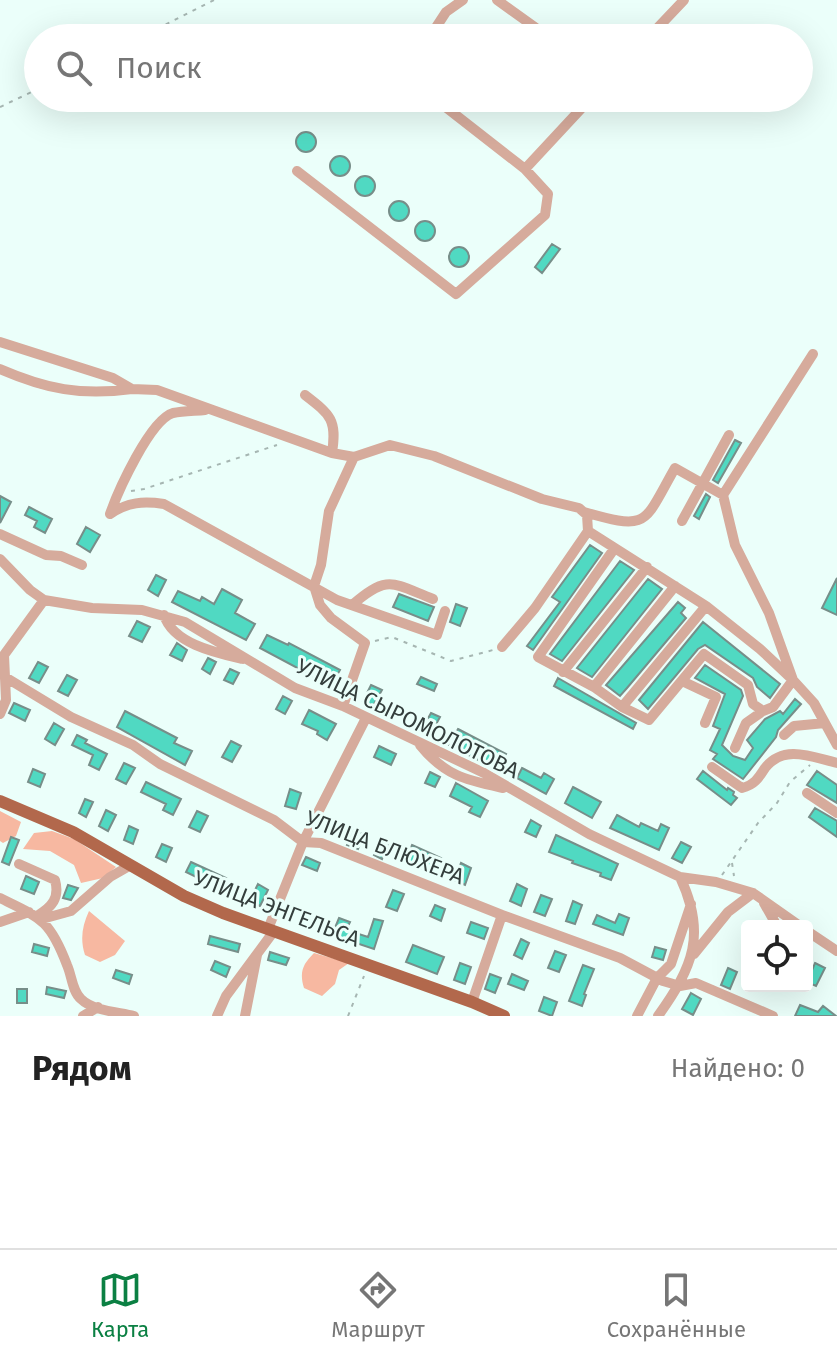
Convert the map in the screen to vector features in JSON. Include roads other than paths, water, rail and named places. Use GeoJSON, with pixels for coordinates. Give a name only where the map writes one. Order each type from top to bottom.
{"type":"FeatureCollection","features":[{"type":"Feature","properties":{"kind":"main road","name":"УЛИЦА ЭНГЕЛЬСА"},"geometry":{"type":"LineString","coordinates":[[0,801],[73,832],[184,896],[504,1016]]}},
{"type":"Feature","properties":{"kind":"street"},"geometry":{"type":"LineString","coordinates":[[438,24],[446,12],[463,0]]}},
{"type":"Feature","properties":{"kind":"street"},"geometry":{"type":"LineString","coordinates":[[497,0],[530,24]]}},
{"type":"Feature","properties":{"kind":"street"},"geometry":{"type":"LineString","coordinates":[[660,24],[679,2]]}},
{"type":"Feature","properties":{"kind":"street"},"geometry":{"type":"LineString","coordinates":[[297,171],[456,294],[545,215],[548,194],[525,169],[452,112]]}},
{"type":"Feature","properties":{"kind":"street"},"geometry":{"type":"LineString","coordinates":[[525,169],[578,112]]}},
{"type":"Feature","properties":{"kind":"street"},"geometry":{"type":"LineString","coordinates":[[0,342],[113,378],[132,389]]}},
{"type":"Feature","properties":{"kind":"street"},"geometry":{"type":"LineString","coordinates":[[723,495],[813,354]]}},
{"type":"Feature","properties":{"kind":"street"},"geometry":{"type":"LineString","coordinates":[[0,369],[35,383],[74,392],[157,390],[332,453],[354,457],[390,445],[434,456],[542,499],[579,508],[587,515],[588,531],[535,608],[502,647]]}},
{"type":"Feature","properties":{"kind":"street"},"geometry":{"type":"LineString","coordinates":[[305,395],[330,415],[335,433],[332,453]]}},
{"type":"Feature","properties":{"kind":"street"},"geometry":{"type":"LineString","coordinates":[[208,410],[171,414],[160,421],[148,434],[110,514],[124,505],[144,501],[164,504],[337,600],[437,635],[445,611]]}},
{"type":"Feature","properties":{"kind":"street"},"geometry":{"type":"LineString","coordinates":[[682,521],[729,435]]}},
{"type":"Feature","properties":{"kind":"street"},"geometry":{"type":"LineString","coordinates":[[343,706],[365,643],[331,618],[320,605],[314,586],[321,565],[329,511],[354,457]]}},
{"type":"Feature","properties":{"kind":"street"},"geometry":{"type":"LineString","coordinates":[[584,512],[632,523],[643,519],[675,468],[723,495],[735,545],[769,613],[793,680]]}},
{"type":"Feature","properties":{"kind":"street"},"geometry":{"type":"LineString","coordinates":[[588,531],[706,606],[760,649],[814,703],[837,745]]}},
{"type":"Feature","properties":{"kind":"street"},"geometry":{"type":"LineString","coordinates":[[0,534],[46,555],[61,556],[82,565]]}},
{"type":"Feature","properties":{"kind":"street"},"geometry":{"type":"LineString","coordinates":[[614,549],[538,657],[649,720],[704,654],[748,685],[753,704],[763,711]]}},
{"type":"Feature","properties":{"kind":"street"},"geometry":{"type":"LineString","coordinates":[[0,559],[44,600],[4,655],[2,675],[6,700],[0,714]]}},
{"type":"Feature","properties":{"kind":"street"},"geometry":{"type":"LineString","coordinates":[[563,672],[647,567]]}},
{"type":"Feature","properties":{"kind":"street"},"geometry":{"type":"LineString","coordinates":[[352,605],[372,588],[393,583],[433,599]]}},
{"type":"Feature","properties":{"kind":"street"},"geometry":{"type":"LineString","coordinates":[[594,687],[675,586]]}},
{"type":"Feature","properties":{"kind":"street","name":"УЛИЦА СЫРОМОЛОТОВА"},"geometry":{"type":"LineString","coordinates":[[44,600],[164,615],[198,629],[295,688],[343,706],[484,773],[582,830],[680,877],[716,882],[753,893],[791,920]]}},
{"type":"Feature","properties":{"kind":"street"},"geometry":{"type":"LineString","coordinates":[[622,707],[706,606]]}},
{"type":"Feature","properties":{"kind":"street","name":"УЛИЦА БЛЮХЕРА"},"geometry":{"type":"LineString","coordinates":[[2,675],[71,717],[133,745],[160,764],[274,820],[303,842],[321,843],[620,958],[657,978],[680,986],[696,983],[773,1016]]}},
{"type":"Feature","properties":{"kind":"street"},"geometry":{"type":"LineString","coordinates":[[735,748],[746,723],[773,707],[793,680]]}},
{"type":"Feature","properties":{"kind":"street"},"geometry":{"type":"LineString","coordinates":[[682,681],[716,697],[705,723]]}},
{"type":"Feature","properties":{"kind":"street"},"geometry":{"type":"LineString","coordinates":[[217,1016],[226,996],[271,930],[303,842],[366,718]]}},
{"type":"Feature","properties":{"kind":"street"},"geometry":{"type":"LineString","coordinates":[[784,735],[794,726],[825,723]]}},
{"type":"Feature","properties":{"kind":"street"},"geometry":{"type":"LineString","coordinates":[[712,767],[742,788],[753,785],[772,759],[790,752],[837,763]]}},
{"type":"Feature","properties":{"kind":"street"},"geometry":{"type":"LineString","coordinates":[[807,793],[837,813]]}},
{"type":"Feature","properties":{"kind":"street"},"geometry":{"type":"LineString","coordinates":[[19,864],[55,880],[58,890],[53,906],[36,916]]}},
{"type":"Feature","properties":{"kind":"street"},"geometry":{"type":"LineString","coordinates":[[0,922],[71,911],[110,877],[131,865]]}},
{"type":"Feature","properties":{"kind":"street"},"geometry":{"type":"LineString","coordinates":[[658,1016],[680,986],[692,957],[696,933],[691,902],[680,877]]}},
{"type":"Feature","properties":{"kind":"street"},"geometry":{"type":"LineString","coordinates":[[692,957],[728,912],[753,893]]}},
{"type":"Feature","properties":{"kind":"street"},"geometry":{"type":"LineString","coordinates":[[0,898],[36,916],[49,928],[78,996],[87,1004],[134,1016]]}},
{"type":"Feature","properties":{"kind":"street"},"geometry":{"type":"LineString","coordinates":[[762,901],[773,920]]}},
{"type":"Feature","properties":{"kind":"street"},"geometry":{"type":"LineString","coordinates":[[637,1016],[657,978],[671,964],[691,902]]}},
{"type":"Feature","properties":{"kind":"street"},"geometry":{"type":"LineString","coordinates":[[472,1002],[502,915]]}},
{"type":"Feature","properties":{"kind":"street"},"geometry":{"type":"LineString","coordinates":[[813,936],[837,951]]}},
{"type":"Feature","properties":{"kind":"street"},"geometry":{"type":"LineString","coordinates":[[245,1016],[259,949]]}},
{"type":"Feature","properties":{"kind":"street"},"geometry":{"type":"LineString","coordinates":[[226,996],[249,998]]}},
{"type":"Feature","properties":{"kind":"street"},"geometry":{"type":"LineString","coordinates":[[83,1016],[98,1007]]}}]}
